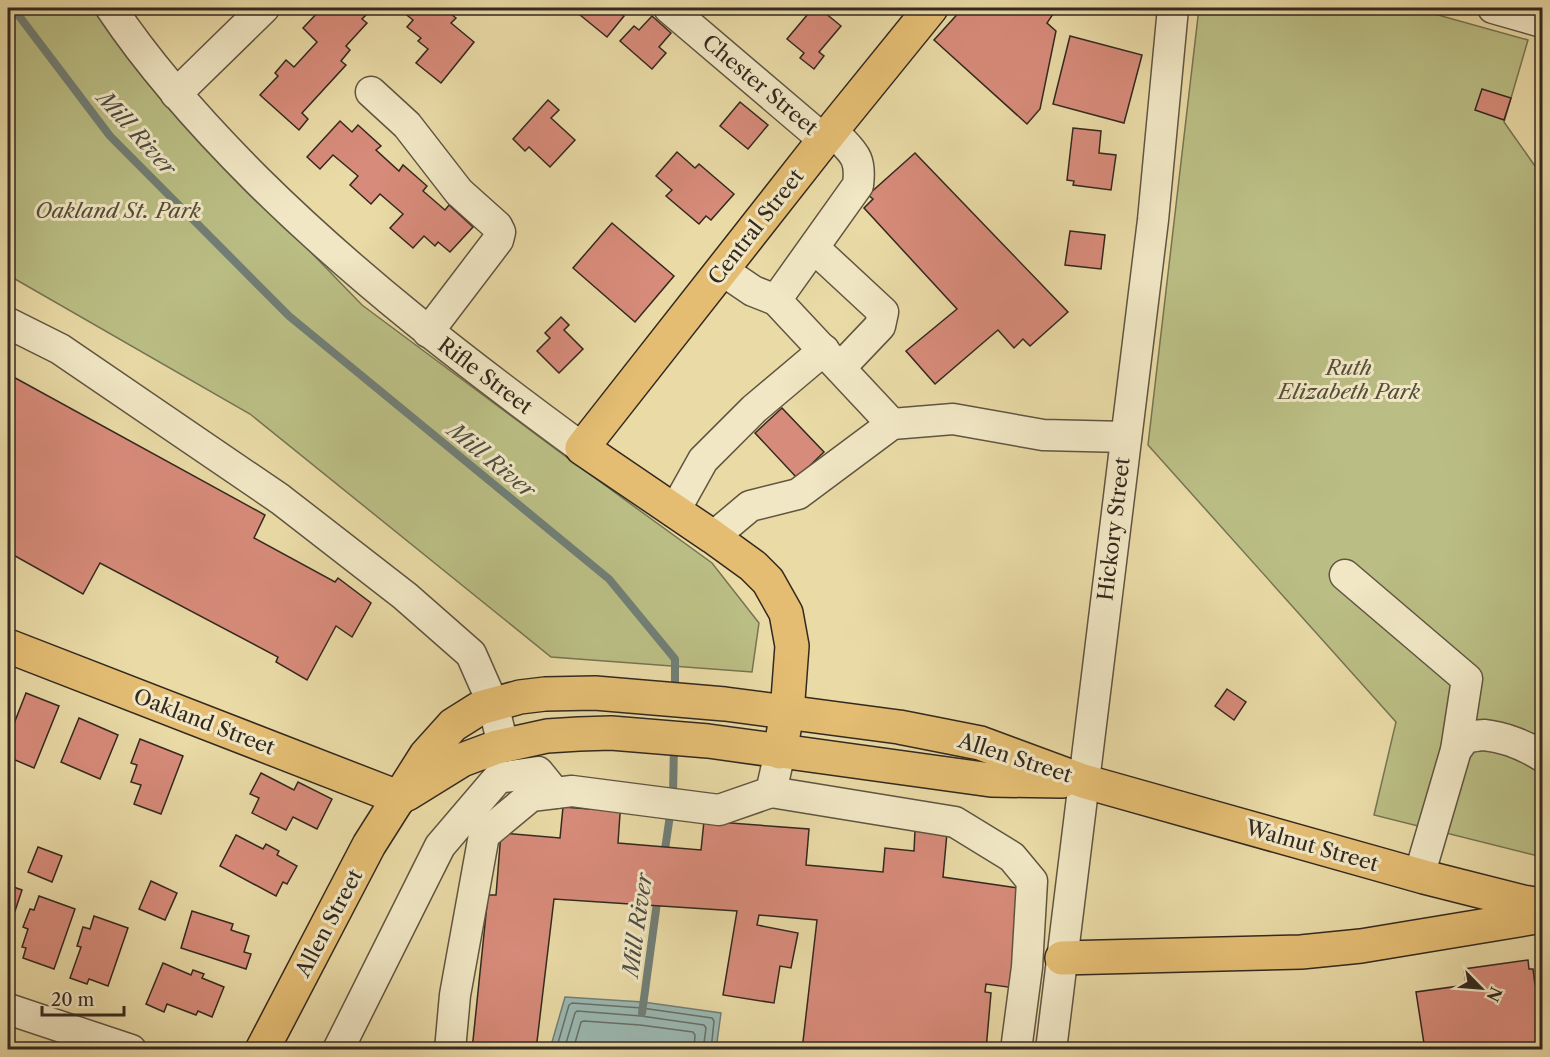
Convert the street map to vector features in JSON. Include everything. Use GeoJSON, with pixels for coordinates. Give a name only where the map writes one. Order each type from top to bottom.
{"type":"FeatureCollection","features":[{"type":"Feature","properties":{"kind":"main road","name":"Central Street"},"geometry":{"type":"LineString","coordinates":[[582,448],[931,8]]}},
{"type":"Feature","properties":{"kind":"main road","name":"Rifle Street"},"geometry":{"type":"LineString","coordinates":[[582,448],[713,537],[753,566],[768,581],[786,613],[792,646],[787,713],[780,752]]}},
{"type":"Feature","properties":{"kind":"main road","name":"Oakland Street"},"geometry":{"type":"LineString","coordinates":[[8,646],[400,798]]}},
{"type":"Feature","properties":{"kind":"main road","name":"Allen Street"},"geometry":{"type":"LineString","coordinates":[[262,1050],[369,845],[426,755],[442,735],[467,716],[493,704],[545,694],[595,693],[652,696],[725,704],[899,727],[980,743],[1083,781]]}},
{"type":"Feature","properties":{"kind":"main road","name":"Allen Street"},"geometry":{"type":"LineString","coordinates":[[400,798],[462,760],[503,745],[547,736],[579,734],[708,741],[991,780],[1083,781]]}},
{"type":"Feature","properties":{"kind":"main road","name":"Walnut Street"},"geometry":{"type":"LineString","coordinates":[[1083,781],[1419,876],[1542,905]]}},
{"type":"Feature","properties":{"kind":"main road"},"geometry":{"type":"LineString","coordinates":[[1062,958],[1301,952],[1361,946],[1542,916]]}},
{"type":"Feature","properties":{"kind":"street","name":"Rifle Street"},"geometry":{"type":"LineString","coordinates":[[111,8],[176,94],[235,158],[313,234],[428,332],[582,448]]}},
{"type":"Feature","properties":{"kind":"street"},"geometry":{"type":"LineString","coordinates":[[176,94],[264,8]]}},
{"type":"Feature","properties":{"kind":"street","name":"Chester Street"},"geometry":{"type":"LineString","coordinates":[[669,8],[858,159],[860,170],[858,185],[776,300]]}},
{"type":"Feature","properties":{"kind":"street","name":"Hickory Street"},"geometry":{"type":"LineString","coordinates":[[1051,1050],[1154,220],[1173,8]]}},
{"type":"Feature","properties":{"kind":"street"},"geometry":{"type":"LineString","coordinates":[[1493,8],[1542,22]]}},
{"type":"Feature","properties":{"kind":"street"},"geometry":{"type":"LineString","coordinates":[[371,92],[407,125],[459,192],[497,226],[500,232],[498,240],[428,332]]}},
{"type":"Feature","properties":{"kind":"street"},"geometry":{"type":"LineString","coordinates":[[674,512],[703,460],[754,409],[880,326],[883,312],[814,248]]}},
{"type":"Feature","properties":{"kind":"street"},"geometry":{"type":"LineString","coordinates":[[722,270],[753,291],[776,300],[892,424]]}},
{"type":"Feature","properties":{"kind":"street"},"geometry":{"type":"LineString","coordinates":[[8,323],[60,349],[270,493],[405,596],[471,654],[493,704],[503,745]]}},
{"type":"Feature","properties":{"kind":"street"},"geometry":{"type":"LineString","coordinates":[[713,537],[750,506],[798,494],[892,424],[953,419],[1043,435],[1126,437]]}},
{"type":"Feature","properties":{"kind":"street"},"geometry":{"type":"LineString","coordinates":[[1345,575],[1467,679],[1456,750],[1419,876]]}},
{"type":"Feature","properties":{"kind":"street"},"geometry":{"type":"LineString","coordinates":[[1456,750],[1465,738],[1483,735],[1528,747],[1542,756]]}},
{"type":"Feature","properties":{"kind":"street"},"geometry":{"type":"LineString","coordinates":[[771,792],[780,752]]}},
{"type":"Feature","properties":{"kind":"street"},"geometry":{"type":"LineString","coordinates":[[338,1050],[440,846],[498,778],[538,772],[555,793]]}},
{"type":"Feature","properties":{"kind":"street"},"geometry":{"type":"LineString","coordinates":[[450,1050],[455,995],[484,835],[531,796],[572,791],[719,810],[771,792],[955,822],[1012,857],[1032,881],[1028,958],[1017,1050]]}},
{"type":"Feature","properties":{"kind":"street"},"geometry":{"type":"LineString","coordinates":[[1028,958],[1062,958]]}},
{"type":"Feature","properties":{"kind":"street"},"geometry":{"type":"LineString","coordinates":[[8,1009],[131,1050]]}},
{"type":"Feature","properties":{"kind":"green space","name":"Oakland St. Park"},"geometry":{"type":"Polygon","coordinates":[[[8,8],[99,8],[207,145],[362,305],[712,563],[759,623],[752,672],[551,657],[250,414],[8,275],[8,8]]]}},
{"type":"Feature","properties":{"kind":"green space","name":"Ruth Elizabeth Park"},"geometry":{"type":"Polygon","coordinates":[[[1199,8],[1413,8],[1528,40],[1504,122],[1542,176],[1542,857],[1374,815],[1396,722],[1148,445],[1199,8]]]}},
{"type":"Feature","properties":{"kind":"water"},"geometry":{"type":"Polygon","coordinates":[[[565,997],[643,1002],[721,1013],[716,1049],[550,1049],[565,997]]]}},
{"type":"Feature","properties":{"kind":"building"},"geometry":{"type":"Polygon","coordinates":[[[322,8],[373,8],[362,19],[367,23],[346,46],[350,50],[341,61],[346,65],[302,113],[308,119],[299,130],[260,95],[278,76],[275,73],[286,60],[294,67],[317,42],[303,28],[322,8]]]}},
{"type":"Feature","properties":{"kind":"building"},"geometry":{"type":"Polygon","coordinates":[[[398,8],[443,8],[456,18],[451,23],[474,42],[441,83],[416,63],[428,49],[418,41],[421,38],[407,27],[413,20],[398,8]]]}},
{"type":"Feature","properties":{"kind":"building"},"geometry":{"type":"Polygon","coordinates":[[[586,8],[622,8],[619,12],[624,16],[607,37],[580,15],[586,8]]]}},
{"type":"Feature","properties":{"kind":"building"},"geometry":{"type":"Polygon","coordinates":[[[813,8],[819,8],[841,26],[819,52],[824,56],[814,69],[800,58],[804,53],[787,39],[813,8]]]}},
{"type":"Feature","properties":{"kind":"building"},"geometry":{"type":"Polygon","coordinates":[[[963,8],[1057,8],[1047,23],[1056,31],[1040,109],[1027,124],[934,40],[963,8]]]}},
{"type":"Feature","properties":{"kind":"building"},"geometry":{"type":"Polygon","coordinates":[[[652,16],[671,33],[659,47],[666,53],[652,69],[620,41],[634,26],[639,30],[652,16]]]}},
{"type":"Feature","properties":{"kind":"building"},"geometry":{"type":"Polygon","coordinates":[[[1070,36],[1142,55],[1124,123],[1053,104],[1070,36]]]}},
{"type":"Feature","properties":{"kind":"building"},"geometry":{"type":"Polygon","coordinates":[[[1482,89],[1511,98],[1504,120],[1475,110],[1482,89]]]}},
{"type":"Feature","properties":{"kind":"building"},"geometry":{"type":"Polygon","coordinates":[[[548,100],[559,110],[551,118],[575,140],[550,167],[529,147],[525,151],[513,139],[548,100]]]}},
{"type":"Feature","properties":{"kind":"building"},"geometry":{"type":"Polygon","coordinates":[[[740,102],[768,125],[748,149],[720,126],[740,102]]]}},
{"type":"Feature","properties":{"kind":"building"},"geometry":{"type":"Polygon","coordinates":[[[340,121],[352,132],[358,125],[381,146],[376,150],[399,171],[403,165],[427,186],[423,191],[445,210],[449,205],[473,227],[450,252],[438,242],[435,246],[424,236],[413,248],[390,228],[403,214],[380,194],[371,204],[350,185],[358,176],[333,155],[320,169],[307,157],[340,121]]]}},
{"type":"Feature","properties":{"kind":"building"},"geometry":{"type":"Polygon","coordinates":[[[1073,128],[1101,131],[1099,153],[1116,155],[1111,190],[1073,185],[1074,181],[1067,180],[1073,128]]]}},
{"type":"Feature","properties":{"kind":"building"},"geometry":{"type":"Polygon","coordinates":[[[677,152],[695,168],[699,164],[734,194],[711,220],[706,216],[699,224],[666,196],[672,190],[656,176],[677,152]]]}},
{"type":"Feature","properties":{"kind":"building"},"geometry":{"type":"Polygon","coordinates":[[[915,153],[1068,312],[1030,346],[1023,339],[1014,348],[998,330],[935,384],[906,351],[957,309],[864,208],[873,199],[868,195],[915,153]]]}},
{"type":"Feature","properties":{"kind":"building"},"geometry":{"type":"Polygon","coordinates":[[[612,223],[674,276],[635,322],[573,268],[612,223]]]}},
{"type":"Feature","properties":{"kind":"building"},"geometry":{"type":"Polygon","coordinates":[[[1070,231],[1105,235],[1101,269],[1065,265],[1070,231]]]}},
{"type":"Feature","properties":{"kind":"building"},"geometry":{"type":"Polygon","coordinates":[[[561,317],[569,325],[564,330],[583,349],[559,373],[537,351],[550,338],[545,333],[561,317]]]}},
{"type":"Feature","properties":{"kind":"building"},"geometry":{"type":"Polygon","coordinates":[[[8,374],[265,515],[254,538],[335,582],[338,578],[371,603],[352,637],[336,626],[307,680],[276,662],[278,657],[100,563],[83,594],[8,552],[8,374]]]}},
{"type":"Feature","properties":{"kind":"building"},"geometry":{"type":"Polygon","coordinates":[[[782,408],[824,452],[797,478],[755,433],[782,408]]]}},
{"type":"Feature","properties":{"kind":"building"},"geometry":{"type":"Polygon","coordinates":[[[1227,689],[1246,702],[1234,720],[1215,706],[1227,689]]]}},
{"type":"Feature","properties":{"kind":"building"},"geometry":{"type":"Polygon","coordinates":[[[26,693],[59,706],[34,768],[8,757],[8,739],[26,693]]]}},
{"type":"Feature","properties":{"kind":"building"},"geometry":{"type":"Polygon","coordinates":[[[79,718],[118,735],[100,779],[61,762],[79,718]]]}},
{"type":"Feature","properties":{"kind":"building"},"geometry":{"type":"Polygon","coordinates":[[[140,739],[183,756],[161,814],[134,804],[141,785],[131,782],[137,765],[131,763],[140,739]]]}},
{"type":"Feature","properties":{"kind":"building"},"geometry":{"type":"Polygon","coordinates":[[[261,773],[294,790],[298,782],[332,799],[317,829],[293,817],[286,830],[252,813],[259,798],[250,794],[261,773]]]}},
{"type":"Feature","properties":{"kind":"building"},"geometry":{"type":"Polygon","coordinates":[[[591,798],[621,800],[618,843],[701,850],[704,821],[809,829],[806,865],[883,872],[885,848],[914,851],[915,830],[947,833],[943,877],[1024,889],[1015,988],[986,984],[985,992],[991,993],[986,1050],[802,1050],[817,920],[759,915],[757,925],[798,933],[791,968],[780,966],[774,1003],[723,995],[737,911],[554,899],[536,1050],[472,1050],[488,895],[496,895],[501,833],[560,838],[563,807],[589,809],[591,798]]]}},
{"type":"Feature","properties":{"kind":"building"},"geometry":{"type":"Polygon","coordinates":[[[236,835],[263,849],[266,844],[279,851],[277,855],[297,866],[287,884],[283,882],[276,896],[220,866],[236,835]]]}},
{"type":"Feature","properties":{"kind":"building"},"geometry":{"type":"Polygon","coordinates":[[[38,847],[62,856],[52,882],[28,872],[38,847]]]}},
{"type":"Feature","properties":{"kind":"building"},"geometry":{"type":"Polygon","coordinates":[[[151,881],[177,893],[165,920],[139,909],[151,881]]]}},
{"type":"Feature","properties":{"kind":"building"},"geometry":{"type":"Polygon","coordinates":[[[8,885],[22,890],[8,932],[8,885]]]}},
{"type":"Feature","properties":{"kind":"building"},"geometry":{"type":"Polygon","coordinates":[[[39,896],[75,909],[54,969],[23,958],[26,948],[22,947],[28,929],[23,927],[30,909],[34,910],[39,896]]]}},
{"type":"Feature","properties":{"kind":"building"},"geometry":{"type":"Polygon","coordinates":[[[192,911],[233,924],[231,930],[249,936],[244,952],[251,954],[246,969],[181,948],[192,911]]]}},
{"type":"Feature","properties":{"kind":"building"},"geometry":{"type":"Polygon","coordinates":[[[94,916],[128,928],[108,986],[89,979],[87,984],[70,978],[81,947],[77,946],[83,927],[90,929],[94,916]]]}},
{"type":"Feature","properties":{"kind":"building"},"geometry":{"type":"Polygon","coordinates":[[[1528,960],[1529,969],[1533,969],[1535,985],[1542,984],[1542,1050],[1425,1050],[1416,992],[1466,985],[1464,969],[1528,960]]]}},
{"type":"Feature","properties":{"kind":"building"},"geometry":{"type":"Polygon","coordinates":[[[163,963],[191,975],[193,970],[204,974],[202,978],[224,987],[212,1017],[198,1011],[196,1015],[167,1004],[164,1012],[146,1004],[163,963]]]}},
{"type":"Feature","properties":{"kind":"waterway","name":"Mill River"},"geometry":{"type":"LineString","coordinates":[[13,8],[110,136],[289,316],[609,579],[675,659],[675,695]]}},
{"type":"Feature","properties":{"kind":"waterway","name":"Mill River"},"geometry":{"type":"LineString","coordinates":[[664,856],[673,795],[674,743]]}},
{"type":"Feature","properties":{"kind":"waterway","name":"Mill River"},"geometry":{"type":"LineString","coordinates":[[642,1013],[658,895]]}}]}
